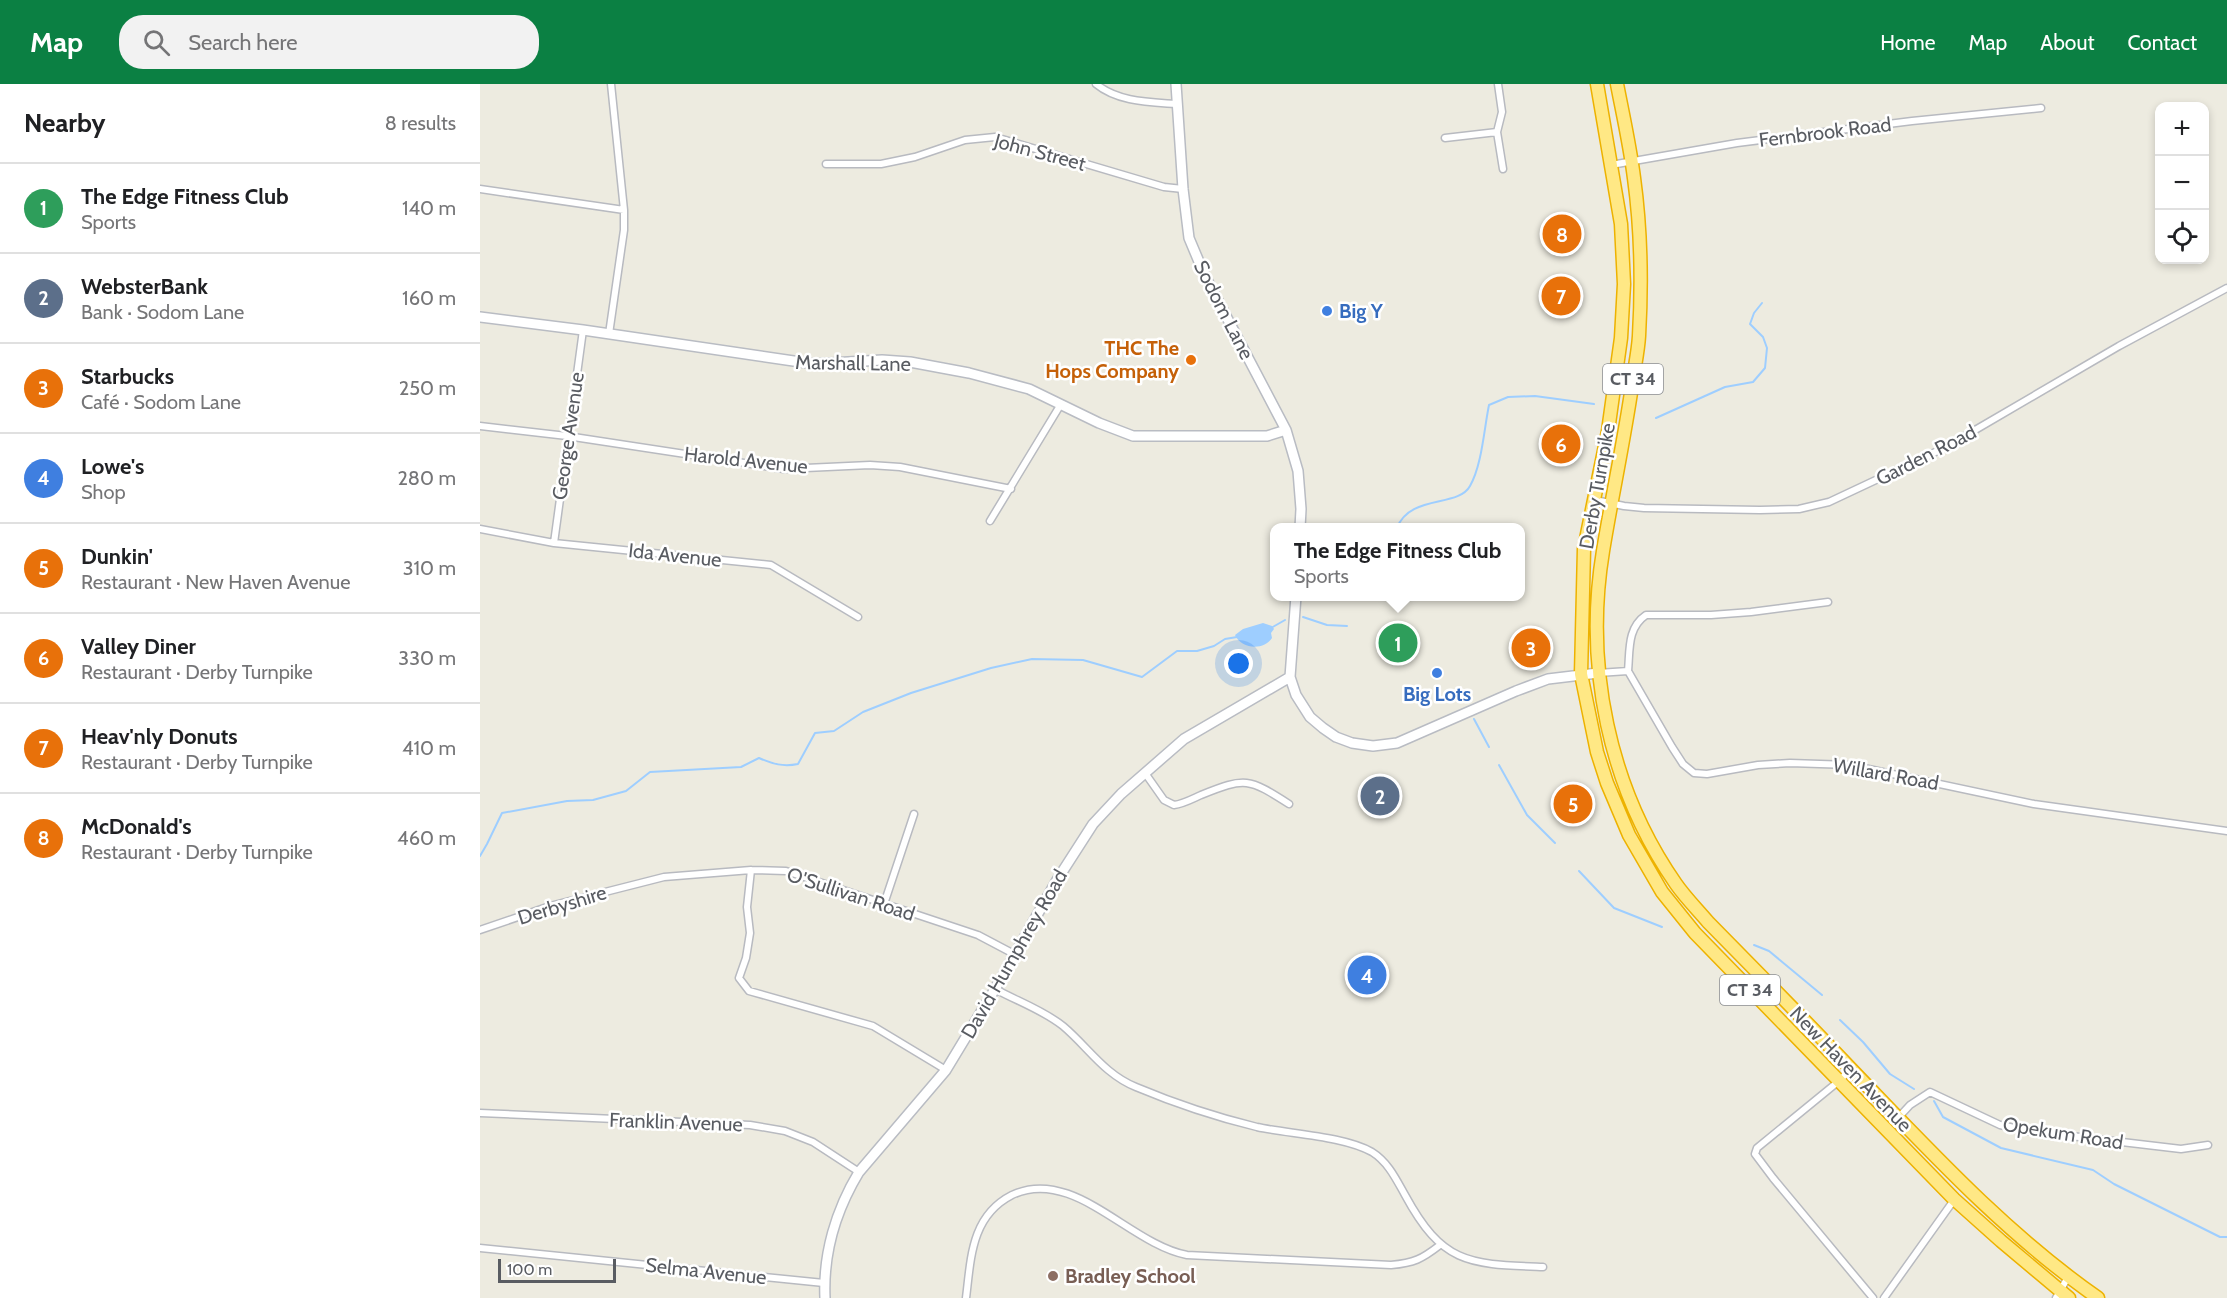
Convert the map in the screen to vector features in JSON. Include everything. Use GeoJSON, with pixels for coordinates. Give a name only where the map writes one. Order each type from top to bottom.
{"type":"FeatureCollection","features":[{"type":"Feature","properties":{"kind":"highway","name":"Derby Turnpike"},"geometry":{"type":"LineString","coordinates":[[1581,674],[1584,549],[1608,431],[1621,338],[1624,284],[1621,224],[1597,84]]}},
{"type":"Feature","properties":{"kind":"highway","name":"Derby Turnpike"},"geometry":{"type":"LineString","coordinates":[[1598,673],[1598,608],[1603,551],[1639,338],[1640,285],[1635,185],[1617,84]]}},
{"type":"Feature","properties":{"kind":"highway"},"geometry":{"type":"LineString","coordinates":[[1615,188],[1635,185]]}},
{"type":"Feature","properties":{"kind":"highway"},"geometry":{"type":"LineString","coordinates":[[1593,506],[1611,510]]}},
{"type":"Feature","properties":{"kind":"highway","name":"New Haven Avenue"},"geometry":{"type":"LineString","coordinates":[[1598,673],[1606,723],[1622,778],[1643,830],[1677,885],[1708,922],[1851,1068],[1897,1119],[2012,1231],[2068,1277],[2098,1298]]}},
{"type":"Feature","properties":{"kind":"highway","name":"New Haven Avenue"},"geometry":{"type":"LineString","coordinates":[[1581,674],[1597,752],[1607,783],[1629,835],[1662,892],[1695,933],[1954,1199],[2061,1296]]}},
{"type":"Feature","properties":{"kind":"street"},"geometry":{"type":"LineString","coordinates":[[609,334],[624,230],[611,84]]}},
{"type":"Feature","properties":{"kind":"street"},"geometry":{"type":"LineString","coordinates":[[1096,84],[1110,93],[1130,99],[1176,104]]}},
{"type":"Feature","properties":{"kind":"street","name":"Sodom Lane"},"geometry":{"type":"LineString","coordinates":[[1176,84],[1183,189],[1189,238],[1201,266],[1286,430],[1298,471],[1300,523]]}},
{"type":"Feature","properties":{"kind":"street"},"geometry":{"type":"LineString","coordinates":[[1498,84],[1502,112],[1497,132],[1503,169]]}},
{"type":"Feature","properties":{"kind":"street","name":"Fernbrook Road"},"geometry":{"type":"LineString","coordinates":[[1611,165],[1737,143],[1912,121],[2041,108]]}},
{"type":"Feature","properties":{"kind":"street"},"geometry":{"type":"LineString","coordinates":[[1445,138],[1497,132]]}},
{"type":"Feature","properties":{"kind":"street","name":"John Street"},"geometry":{"type":"LineString","coordinates":[[826,164],[881,164],[915,157],[965,140],[995,137],[1164,187],[1183,189]]}},
{"type":"Feature","properties":{"kind":"street"},"geometry":{"type":"LineString","coordinates":[[480,189],[624,210]]}},
{"type":"Feature","properties":{"kind":"street","name":"Garden Road"},"geometry":{"type":"LineString","coordinates":[[1611,510],[1644,508],[1774,510],[1799,509],[1829,502],[1946,447],[2119,346],[2227,288]]}},
{"type":"Feature","properties":{"kind":"street","name":"Marshall Lane"},"geometry":{"type":"LineString","coordinates":[[480,317],[813,364],[882,360],[910,362],[969,373],[1029,389],[1099,423],[1133,436],[1267,436],[1286,430]]}},
{"type":"Feature","properties":{"kind":"street","name":"George Avenue"},"geometry":{"type":"LineString","coordinates":[[554,543],[583,330]]}},
{"type":"Feature","properties":{"kind":"street"},"geometry":{"type":"LineString","coordinates":[[990,521],[1061,403]]}},
{"type":"Feature","properties":{"kind":"street","name":"Harold Avenue"},"geometry":{"type":"LineString","coordinates":[[480,426],[567,436],[784,469],[870,465],[900,467],[1011,489]]}},
{"type":"Feature","properties":{"kind":"street","name":"Ida Avenue"},"geometry":{"type":"LineString","coordinates":[[480,529],[554,543],[771,565],[858,617]]}},
{"type":"Feature","properties":{"kind":"street"},"geometry":{"type":"LineString","coordinates":[[1296,601],[1290,676],[1296,695],[1310,717],[1323,728],[1344,740],[1373,746],[1391,745],[1407,740],[1548,679],[1628,671],[1633,630],[1637,621],[1646,615],[1711,615],[1828,602]]}},
{"type":"Feature","properties":{"kind":"street","name":"Willard Road"},"geometry":{"type":"LineString","coordinates":[[1628,671],[1683,764],[1694,773],[1707,774],[1758,765],[1790,763],[1850,765],[2034,804],[2227,831]]}},
{"type":"Feature","properties":{"kind":"street","name":"David Humphrey Road"},"geometry":{"type":"LineString","coordinates":[[825,1298],[824,1283],[830,1243],[839,1211],[860,1172],[946,1070],[1084,836],[1121,794],[1184,739],[1290,676]]}},
{"type":"Feature","properties":{"kind":"street"},"geometry":{"type":"LineString","coordinates":[[1145,773],[1164,800],[1174,805],[1239,782],[1260,786],[1289,804]]}},
{"type":"Feature","properties":{"kind":"street"},"geometry":{"type":"LineString","coordinates":[[884,904],[914,814]]}},
{"type":"Feature","properties":{"kind":"street"},"geometry":{"type":"LineString","coordinates":[[751,870],[747,907],[750,933],[746,958],[739,978],[749,991],[873,1026],[946,1070]]}},
{"type":"Feature","properties":{"kind":"street","name":"O'Sullivan Road"},"geometry":{"type":"LineString","coordinates":[[644,882],[664,877],[751,870],[786,871],[978,935],[1014,954]]}},
{"type":"Feature","properties":{"kind":"street","name":"Derbyshire"},"geometry":{"type":"LineString","coordinates":[[480,930],[550,906],[644,882]]}},
{"type":"Feature","properties":{"kind":"street"},"geometry":{"type":"LineString","coordinates":[[995,989],[1053,1019],[1064,1027],[1102,1066],[1136,1087],[1256,1127],[1355,1145],[1372,1152],[1392,1173],[1416,1216],[1440,1245],[1464,1257],[1494,1266],[1543,1267]]}},
{"type":"Feature","properties":{"kind":"street"},"geometry":{"type":"LineString","coordinates":[[1851,1068],[1839,1082],[1757,1148],[1755,1154],[1873,1298]]}},
{"type":"Feature","properties":{"kind":"street","name":"Opekum Road"},"geometry":{"type":"LineString","coordinates":[[1897,1119],[1910,1105],[1930,1092],[2000,1125],[2029,1131],[2181,1149],[2208,1145]]}},
{"type":"Feature","properties":{"kind":"street","name":"Franklin Avenue"},"geometry":{"type":"LineString","coordinates":[[480,1113],[750,1125],[785,1131],[813,1142],[860,1172]]}},
{"type":"Feature","properties":{"kind":"street"},"geometry":{"type":"LineString","coordinates":[[966,1298],[973,1244],[980,1225],[999,1203],[1021,1192],[1037,1189],[1054,1189],[1080,1198],[1152,1243],[1169,1251],[1187,1255],[1392,1265],[1413,1263],[1440,1245]]}},
{"type":"Feature","properties":{"kind":"street"},"geometry":{"type":"LineString","coordinates":[[1884,1298],[1954,1199]]}},
{"type":"Feature","properties":{"kind":"street","name":"Selma Avenue"},"geometry":{"type":"LineString","coordinates":[[480,1248],[824,1283]]}},
{"type":"Feature","properties":{"kind":"street"},"geometry":{"type":"LineString","coordinates":[[2061,1296],[2068,1277]]}},
{"type":"Feature","properties":{"kind":"water"},"geometry":{"type":"Polygon","coordinates":[[[1263,623],[1274,629],[1271,633],[1272,638],[1264,645],[1247,646],[1235,635],[1243,629],[1263,623]]]}},
{"type":"Feature","properties":{"kind":"waterway"},"geometry":{"type":"LineString","coordinates":[[1656,418],[1725,387],[1753,382],[1765,368],[1767,348],[1763,337],[1750,324],[1754,313],[1762,303]]}},
{"type":"Feature","properties":{"kind":"waterway"},"geometry":{"type":"LineString","coordinates":[[1400,523],[1412,510],[1455,497],[1464,493],[1470,486],[1480,457],[1489,405],[1508,397],[1535,396],[1594,404]]}},
{"type":"Feature","properties":{"kind":"waterway"},"geometry":{"type":"LineString","coordinates":[[1303,617],[1327,625],[1347,626]]}},
{"type":"Feature","properties":{"kind":"waterway"},"geometry":{"type":"LineString","coordinates":[[1271,628],[1285,620]]}},
{"type":"Feature","properties":{"kind":"waterway"},"geometry":{"type":"LineString","coordinates":[[480,856],[502,813],[567,801],[593,800],[626,791],[650,772],[741,767],[759,758],[778,764],[798,764],[815,733],[834,731],[863,712],[911,693],[991,668],[1032,659],[1083,660],[1142,677],[1177,651],[1197,651],[1214,646],[1225,639],[1237,637]]}},
{"type":"Feature","properties":{"kind":"waterway"},"geometry":{"type":"LineString","coordinates":[[1474,719],[1489,747]]}},
{"type":"Feature","properties":{"kind":"waterway"},"geometry":{"type":"LineString","coordinates":[[1499,765],[1527,815],[1555,843]]}},
{"type":"Feature","properties":{"kind":"waterway"},"geometry":{"type":"LineString","coordinates":[[1579,871],[1614,908],[1662,927]]}},
{"type":"Feature","properties":{"kind":"waterway"},"geometry":{"type":"LineString","coordinates":[[1754,945],[1769,951],[1822,995]]}},
{"type":"Feature","properties":{"kind":"waterway"},"geometry":{"type":"LineString","coordinates":[[1840,1020],[1863,1042],[1890,1074],[1914,1089]]}},
{"type":"Feature","properties":{"kind":"waterway"},"geometry":{"type":"LineString","coordinates":[[1934,1101],[1943,1117],[2001,1148],[2093,1170],[2114,1184],[2220,1237],[2227,1237]]}},
{"type":"Feature","properties":{"kind":"place","name":"McDonald's"},"geometry":{"type":"Point","coordinates":[1562,234]}},
{"type":"Feature","properties":{"kind":"place","name":"Heav'nly Donuts"},"geometry":{"type":"Point","coordinates":[1561,296]}},
{"type":"Feature","properties":{"kind":"place","name":"Big Y"},"geometry":{"type":"Point","coordinates":[1327,311]}},
{"type":"Feature","properties":{"kind":"place","name":"THC The Hops Company"},"geometry":{"type":"Point","coordinates":[1191,360]}},
{"type":"Feature","properties":{"kind":"place","name":"Valley Diner"},"geometry":{"type":"Point","coordinates":[1561,444]}},
{"type":"Feature","properties":{"kind":"place","name":"The Edge Fitness Club"},"geometry":{"type":"Point","coordinates":[1398,643]}},
{"type":"Feature","properties":{"kind":"place","name":"Starbucks"},"geometry":{"type":"Point","coordinates":[1531,648]}},
{"type":"Feature","properties":{"kind":"place","name":"Big Lots"},"geometry":{"type":"Point","coordinates":[1437,673]}},
{"type":"Feature","properties":{"kind":"place","name":"WebsterBank"},"geometry":{"type":"Point","coordinates":[1380,796]}},
{"type":"Feature","properties":{"kind":"place","name":"Dunkin'"},"geometry":{"type":"Point","coordinates":[1573,804]}},
{"type":"Feature","properties":{"kind":"place","name":"Lowe's"},"geometry":{"type":"Point","coordinates":[1367,975]}},
{"type":"Feature","properties":{"kind":"place","name":"Bradley School"},"geometry":{"type":"Point","coordinates":[1053,1276]}}]}
